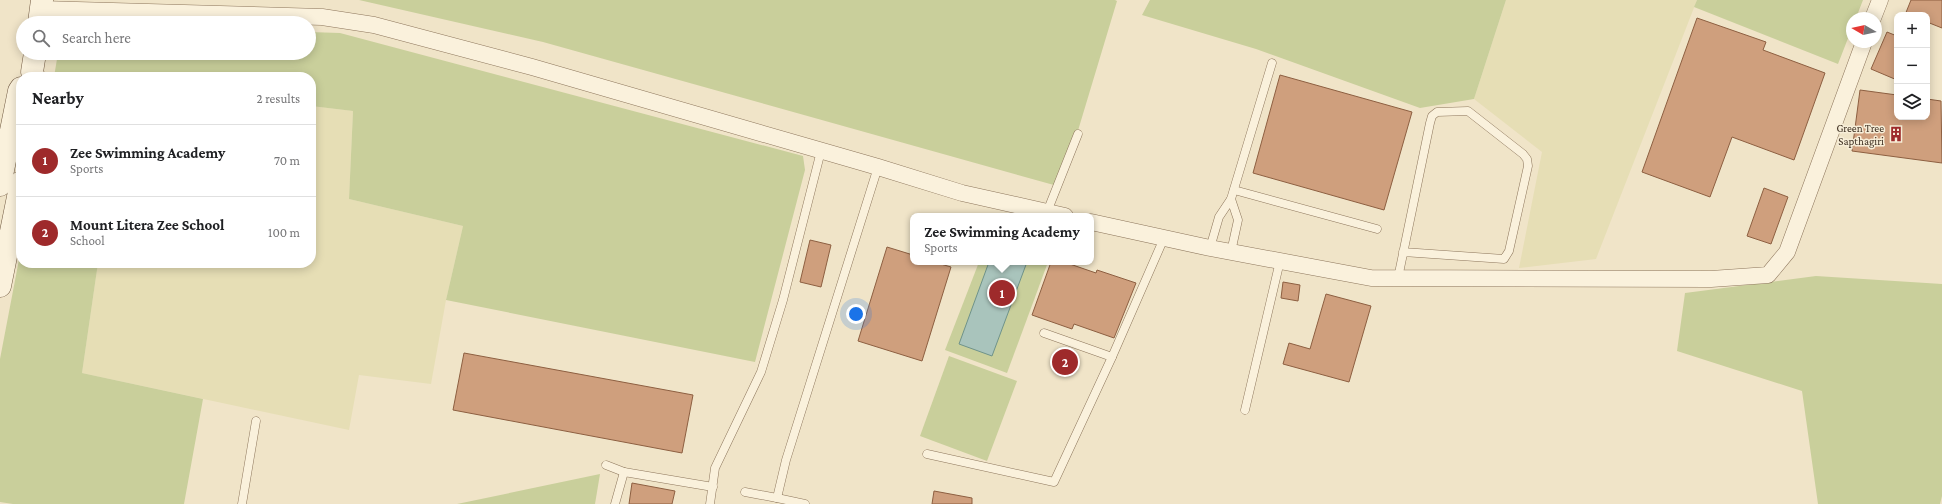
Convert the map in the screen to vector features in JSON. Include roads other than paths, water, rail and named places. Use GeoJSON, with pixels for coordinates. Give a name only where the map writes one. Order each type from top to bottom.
{"type":"FeatureCollection","features":[{"type":"Feature","properties":{"kind":"street"},"geometry":{"type":"LineString","coordinates":[[1875,12],[1880,0]]}},
{"type":"Feature","properties":{"kind":"street"},"geometry":{"type":"LineString","coordinates":[[40,11],[322,16],[374,25],[532,67],[878,167],[962,193],[1052,213]]}},
{"type":"Feature","properties":{"kind":"street"},"geometry":{"type":"LineString","coordinates":[[1094,223],[1210,248],[1370,278],[1711,278],[1768,275],[1787,252],[1862,48]]}},
{"type":"Feature","properties":{"kind":"street"},"geometry":{"type":"LineString","coordinates":[[0,185],[16,106]]}},
{"type":"Feature","properties":{"kind":"street"},"geometry":{"type":"LineString","coordinates":[[0,286],[16,207]]}},
{"type":"Feature","properties":{"kind":"lane"},"geometry":{"type":"LineString","coordinates":[[1210,248],[1219,217],[1231,199],[1272,63]]}},
{"type":"Feature","properties":{"kind":"lane"},"geometry":{"type":"LineString","coordinates":[[1398,278],[1403,252],[1430,122],[1432,116],[1437,112],[1468,111],[1523,154],[1527,159],[1528,166],[1509,251],[1504,259],[1403,252]]}},
{"type":"Feature","properties":{"kind":"lane"},"geometry":{"type":"LineString","coordinates":[[1047,212],[1078,134]]}},
{"type":"Feature","properties":{"kind":"lane"},"geometry":{"type":"LineString","coordinates":[[710,504],[715,468],[761,372],[783,300],[821,151]]}},
{"type":"Feature","properties":{"kind":"lane"},"geometry":{"type":"LineString","coordinates":[[778,498],[789,453],[878,167]]}},
{"type":"Feature","properties":{"kind":"lane"},"geometry":{"type":"LineString","coordinates":[[1234,190],[1377,229]]}},
{"type":"Feature","properties":{"kind":"lane"},"geometry":{"type":"LineString","coordinates":[[1231,199],[1238,220],[1231,252]]}},
{"type":"Feature","properties":{"kind":"lane"},"geometry":{"type":"LineString","coordinates":[[926,454],[1054,482],[1112,357],[1164,238]]}},
{"type":"Feature","properties":{"kind":"lane"},"geometry":{"type":"LineString","coordinates":[[1245,410],[1280,261]]}},
{"type":"Feature","properties":{"kind":"lane"},"geometry":{"type":"LineString","coordinates":[[1044,333],[1112,357]]}},
{"type":"Feature","properties":{"kind":"lane"},"geometry":{"type":"LineString","coordinates":[[242,504],[256,421]]}},
{"type":"Feature","properties":{"kind":"lane"},"geometry":{"type":"LineString","coordinates":[[606,465],[624,472],[713,487]]}},
{"type":"Feature","properties":{"kind":"lane"},"geometry":{"type":"LineString","coordinates":[[615,504],[624,472]]}},
{"type":"Feature","properties":{"kind":"lane"},"geometry":{"type":"LineString","coordinates":[[745,492],[806,504]]}},
{"type":"Feature","properties":{"kind":"water"},"geometry":{"type":"Polygon","coordinates":[[[988,265],[1026,265],[992,356],[959,344],[988,265]]]}},
{"type":"Feature","properties":{"kind":"place","name":"Green Tree Sapthagiri"},"geometry":{"type":"Point","coordinates":[1896,134]}},
{"type":"Feature","properties":{"kind":"place","name":"Zee Swimming Academy"},"geometry":{"type":"Point","coordinates":[1002,293]}},
{"type":"Feature","properties":{"kind":"place","name":"Mount Litera Zee School"},"geometry":{"type":"Point","coordinates":[1065,362]}}]}
